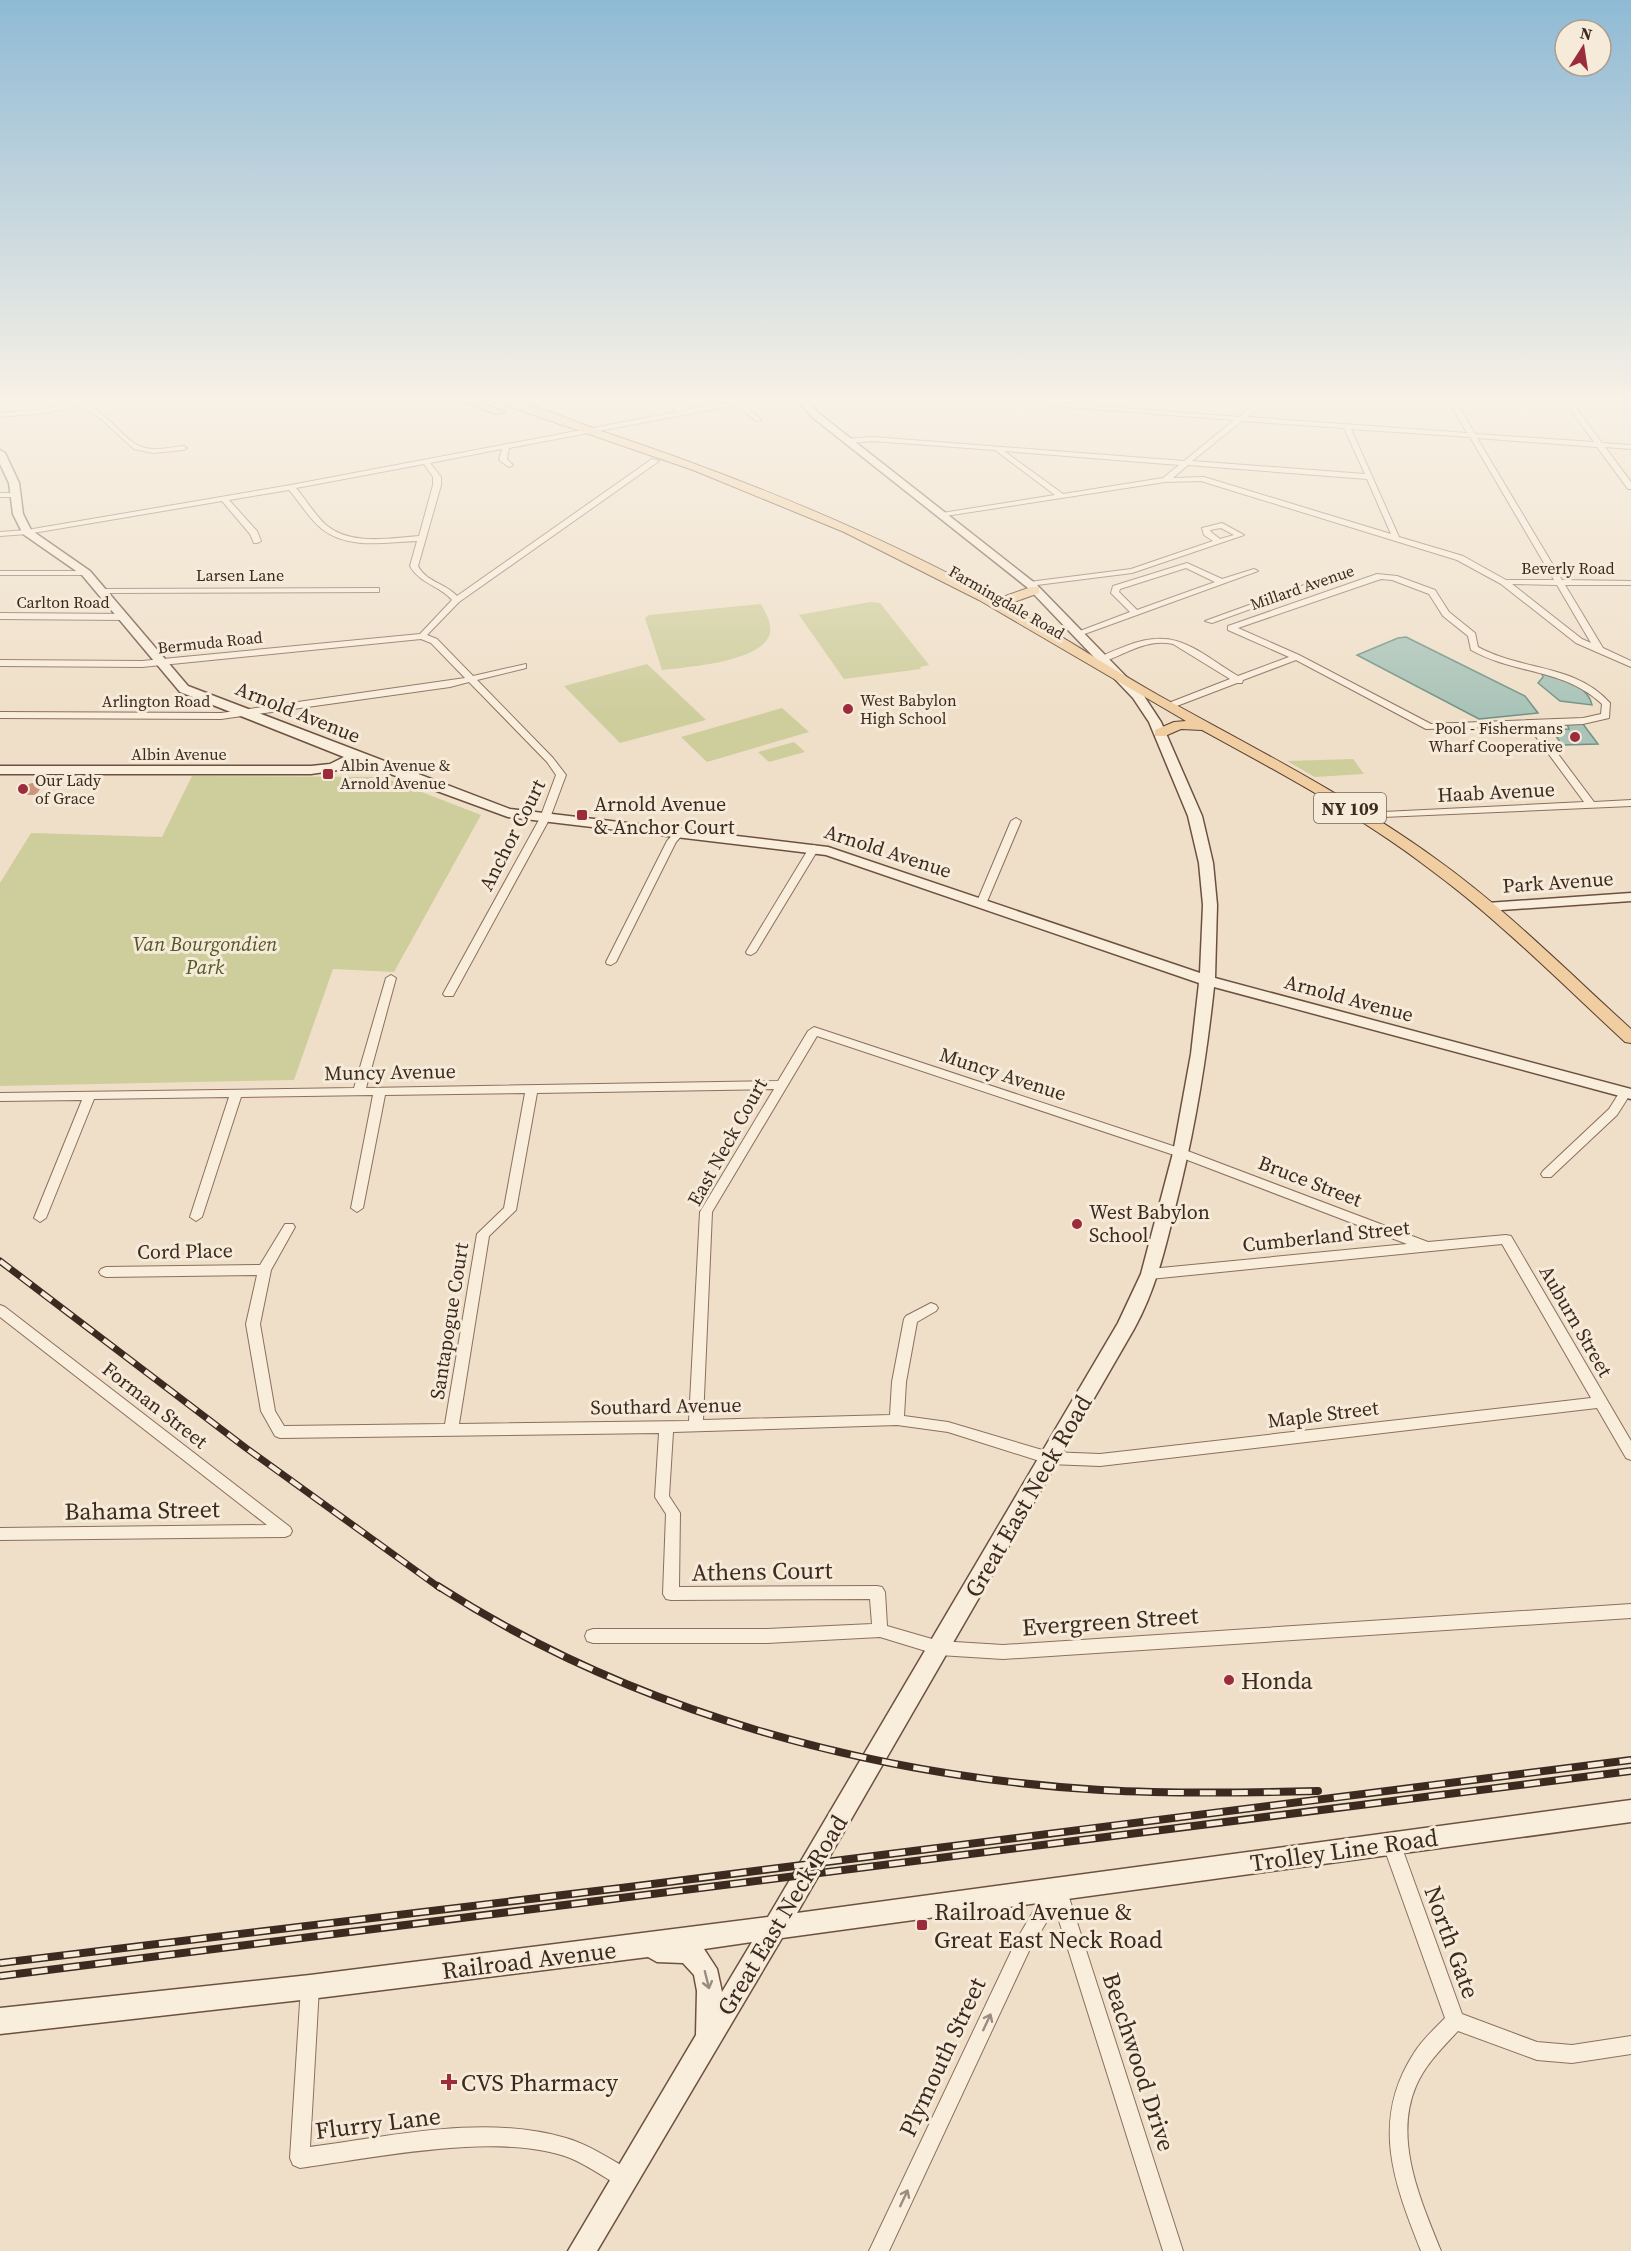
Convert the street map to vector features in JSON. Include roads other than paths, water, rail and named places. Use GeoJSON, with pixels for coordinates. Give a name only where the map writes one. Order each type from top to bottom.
{"type":"FeatureCollection","features":[{"type":"Feature","properties":{"kind":"main road"},"geometry":{"type":"LineString","coordinates":[[16,503],[18,514],[27,532]]}},
{"type":"Feature","properties":{"kind":"main road","name":"Farmingdale Road"},"geometry":{"type":"LineString","coordinates":[[768,503],[849,538],[934,580],[1062,653],[1102,665]]}},
{"type":"Feature","properties":{"kind":"main road","name":"Farmingdale Road"},"geometry":{"type":"LineString","coordinates":[[787,503],[844,527],[996,604],[1102,665],[1120,679]]}},
{"type":"Feature","properties":{"kind":"main road"},"geometry":{"type":"LineString","coordinates":[[928,503],[1032,587],[1102,665]]}},
{"type":"Feature","properties":{"kind":"main road","name":"Arnold Avenue"},"geometry":{"type":"LineString","coordinates":[[27,532],[86,573],[104,591],[184,689],[490,809],[545,818],[681,831],[814,848],[841,854],[1207,981],[1628,1094]]}},
{"type":"Feature","properties":{"kind":"main road"},"geometry":{"type":"LineString","coordinates":[[996,604],[1032,587]]}},
{"type":"Feature","properties":{"kind":"main road","name":"NY 109"},"geometry":{"type":"LineString","coordinates":[[1120,679],[1363,816],[1424,857],[1487,907],[1631,1038]]}},
{"type":"Feature","properties":{"kind":"main road","name":"Great East Neck Road"},"geometry":{"type":"LineString","coordinates":[[582,2251],[939,1648],[1127,1324],[1150,1274],[1181,1153],[1199,1054],[1207,981],[1210,905],[1205,855],[1189,798],[1160,733],[1143,702],[1120,679]]}},
{"type":"Feature","properties":{"kind":"main road"},"geometry":{"type":"LineString","coordinates":[[1160,733],[1179,725],[1203,726]]}},
{"type":"Feature","properties":{"kind":"main road","name":"Albin Avenue"},"geometry":{"type":"LineString","coordinates":[[0,770],[321,770],[354,757]]}},
{"type":"Feature","properties":{"kind":"main road","name":"Park Avenue"},"geometry":{"type":"LineString","coordinates":[[1487,907],[1631,897]]}},
{"type":"Feature","properties":{"kind":"main road","name":"Trolley Line Road"},"geometry":{"type":"LineString","coordinates":[[1057,1888],[1392,1845],[1631,1811]]}},
{"type":"Feature","properties":{"kind":"main road","name":"Railroad Avenue"},"geometry":{"type":"LineString","coordinates":[[0,2021],[310,1987],[623,1948],[1057,1888]]}},
{"type":"Feature","properties":{"kind":"main road"},"geometry":{"type":"LineString","coordinates":[[623,1948],[689,1952],[702,1964],[710,1985],[709,2038]]}},
{"type":"Feature","properties":{"kind":"street"},"geometry":{"type":"LineString","coordinates":[[0,534],[27,532],[194,503]]}},
{"type":"Feature","properties":{"kind":"street"},"geometry":{"type":"LineString","coordinates":[[228,503],[255,533],[257,541]]}},
{"type":"Feature","properties":{"kind":"street"},"geometry":{"type":"LineString","coordinates":[[304,503],[325,528],[335,534],[362,539],[421,538]]}},
{"type":"Feature","properties":{"kind":"street"},"geometry":{"type":"LineString","coordinates":[[430,503],[414,559],[417,573],[424,580],[451,592],[456,600]]}},
{"type":"Feature","properties":{"kind":"street"},"geometry":{"type":"LineString","coordinates":[[472,679],[434,641],[422,636],[456,600],[595,503]]}},
{"type":"Feature","properties":{"kind":"street"},"geometry":{"type":"LineString","coordinates":[[942,514],[1019,503]]}},
{"type":"Feature","properties":{"kind":"street"},"geometry":{"type":"LineString","coordinates":[[1281,503],[1396,536],[1460,558],[1504,582],[1565,632],[1600,651],[1631,664]]}},
{"type":"Feature","properties":{"kind":"street"},"geometry":{"type":"LineString","coordinates":[[1381,503],[1396,536]]}},
{"type":"Feature","properties":{"kind":"street"},"geometry":{"type":"LineString","coordinates":[[1513,503],[1600,651]]}},
{"type":"Feature","properties":{"kind":"street"},"geometry":{"type":"LineString","coordinates":[[1032,587],[1132,571],[1219,542]]}},
{"type":"Feature","properties":{"kind":"street"},"geometry":{"type":"LineString","coordinates":[[1136,613],[1115,593],[1116,588],[1187,565],[1221,582]]}},
{"type":"Feature","properties":{"kind":"street"},"geometry":{"type":"LineString","coordinates":[[1076,634],[1254,571]]}},
{"type":"Feature","properties":{"kind":"street"},"geometry":{"type":"LineString","coordinates":[[0,574],[86,573]]}},
{"type":"Feature","properties":{"kind":"street","name":"Millard Avenue"},"geometry":{"type":"LineString","coordinates":[[1380,576],[1394,578],[1432,592],[1446,615],[1472,635],[1474,648],[1488,658],[1572,677],[1596,692],[1606,704],[1606,716],[1583,721],[1429,727],[1296,657],[1231,628],[1380,576]]}},
{"type":"Feature","properties":{"kind":"street"},"geometry":{"type":"LineString","coordinates":[[1209,621],[1332,578]]}},
{"type":"Feature","properties":{"kind":"street","name":"Beverly Road"},"geometry":{"type":"LineString","coordinates":[[1504,582],[1631,584]]}},
{"type":"Feature","properties":{"kind":"street","name":"Larsen Lane"},"geometry":{"type":"LineString","coordinates":[[104,591],[376,590]]}},
{"type":"Feature","properties":{"kind":"street","name":"Carlton Road"},"geometry":{"type":"LineString","coordinates":[[0,616],[125,617]]}},
{"type":"Feature","properties":{"kind":"street","name":"Bermuda Road"},"geometry":{"type":"LineString","coordinates":[[0,663],[161,663],[422,636]]}},
{"type":"Feature","properties":{"kind":"street"},"geometry":{"type":"LineString","coordinates":[[1102,665],[1154,639],[1167,639],[1176,642],[1239,681]]}},
{"type":"Feature","properties":{"kind":"street"},"geometry":{"type":"LineString","coordinates":[[1169,706],[1239,681],[1296,657]]}},
{"type":"Feature","properties":{"kind":"street","name":"Arlington Road"},"geometry":{"type":"LineString","coordinates":[[0,715],[221,716],[472,679],[523,666]]}},
{"type":"Feature","properties":{"kind":"street","name":"Anchor Court"},"geometry":{"type":"LineString","coordinates":[[449,994],[545,818],[561,776],[550,760],[472,679]]}},
{"type":"Feature","properties":{"kind":"street"},"geometry":{"type":"LineString","coordinates":[[1532,723],[1591,805]]}},
{"type":"Feature","properties":{"kind":"street","name":"Haab Avenue"},"geometry":{"type":"LineString","coordinates":[[1363,816],[1631,803]]}},
{"type":"Feature","properties":{"kind":"street"},"geometry":{"type":"LineString","coordinates":[[981,904],[1016,821]]}},
{"type":"Feature","properties":{"kind":"street"},"geometry":{"type":"LineString","coordinates":[[612,962],[672,841],[681,831]]}},
{"type":"Feature","properties":{"kind":"street"},"geometry":{"type":"LineString","coordinates":[[751,952],[814,848]]}},
{"type":"Feature","properties":{"kind":"street"},"geometry":{"type":"LineString","coordinates":[[359,1092],[391,978]]}},
{"type":"Feature","properties":{"kind":"street","name":"Muncy Avenue"},"geometry":{"type":"LineString","coordinates":[[814,1031],[1181,1153]]}},
{"type":"Feature","properties":{"kind":"street","name":"East Neck Court"},"geometry":{"type":"LineString","coordinates":[[696,1425],[706,1212],[814,1031]]}},
{"type":"Feature","properties":{"kind":"street","name":"Muncy Avenue"},"geometry":{"type":"LineString","coordinates":[[0,1097],[782,1085]]}},
{"type":"Feature","properties":{"kind":"street","name":"Santapogue Court"},"geometry":{"type":"LineString","coordinates":[[451,1429],[483,1234],[510,1210],[532,1089]]}},
{"type":"Feature","properties":{"kind":"street"},"geometry":{"type":"LineString","coordinates":[[357,1208],[380,1091]]}},
{"type":"Feature","properties":{"kind":"street"},"geometry":{"type":"LineString","coordinates":[[196,1217],[236,1094]]}},
{"type":"Feature","properties":{"kind":"street"},"geometry":{"type":"LineString","coordinates":[[1547,1174],[1613,1112],[1628,1094]]}},
{"type":"Feature","properties":{"kind":"street"},"geometry":{"type":"LineString","coordinates":[[40,1218],[89,1096]]}},
{"type":"Feature","properties":{"kind":"street","name":"Bruce Street"},"geometry":{"type":"LineString","coordinates":[[1181,1153],[1425,1246]]}},
{"type":"Feature","properties":{"kind":"street"},"geometry":{"type":"LineString","coordinates":[[264,1270],[289,1227]]}},
{"type":"Feature","properties":{"kind":"street","name":"Cumberland Street"},"geometry":{"type":"LineString","coordinates":[[1150,1274],[1506,1239]]}},
{"type":"Feature","properties":{"kind":"street","name":"Auburn Street"},"geometry":{"type":"LineString","coordinates":[[1506,1239],[1631,1454]]}},
{"type":"Feature","properties":{"kind":"street","name":"Southard Avenue"},"geometry":{"type":"LineString","coordinates":[[264,1270],[253,1324],[268,1411],[279,1432],[666,1427],[897,1420],[948,1427],[1049,1458]]}},
{"type":"Feature","properties":{"kind":"street","name":"Cord Place"},"geometry":{"type":"LineString","coordinates":[[106,1272],[264,1270]]}},
{"type":"Feature","properties":{"kind":"street"},"geometry":{"type":"LineString","coordinates":[[897,1420],[899,1382],[911,1319],[931,1308]]}},
{"type":"Feature","properties":{"kind":"street","name":"Forman Street"},"geometry":{"type":"LineString","coordinates":[[0,1310],[285,1531]]}},
{"type":"Feature","properties":{"kind":"street","name":"Maple Street"},"geometry":{"type":"LineString","coordinates":[[1049,1458],[1100,1460],[1601,1402]]}},
{"type":"Feature","properties":{"kind":"street","name":"Athens Court"},"geometry":{"type":"LineString","coordinates":[[666,1427],[662,1497],[673,1513],[671,1594],[878,1592],[880,1630]]}},
{"type":"Feature","properties":{"kind":"street","name":"Bahama Street"},"geometry":{"type":"LineString","coordinates":[[0,1534],[285,1531]]}},
{"type":"Feature","properties":{"kind":"street","name":"Evergreen Street"},"geometry":{"type":"LineString","coordinates":[[593,1636],[767,1636],[880,1630],[939,1648],[1003,1652],[1631,1611]]}},
{"type":"Feature","properties":{"kind":"street","name":"North Gate"},"geometry":{"type":"LineString","coordinates":[[1392,1845],[1455,2021]]}},
{"type":"Feature","properties":{"kind":"street","name":"Plymouth Street"},"geometry":{"type":"LineString","coordinates":[[879,2251],[1023,1945],[1057,1888]]}},
{"type":"Feature","properties":{"kind":"street","name":"Beachwood Drive"},"geometry":{"type":"LineString","coordinates":[[1057,1888],[1173,2251]]}},
{"type":"Feature","properties":{"kind":"street","name":"Flurry Lane"},"geometry":{"type":"LineString","coordinates":[[310,1987],[300,2158],[489,2137],[532,2141],[568,2149],[625,2178]]}},
{"type":"Feature","properties":{"kind":"street"},"geometry":{"type":"LineString","coordinates":[[1431,2251],[1409,2196],[1397,2148],[1402,2098],[1420,2059],[1455,2021],[1537,2051],[1572,2054],[1631,2045]]}},
{"type":"Feature","properties":{"kind":"railway"},"geometry":{"type":"LineString","coordinates":[[0,1261],[246,1448],[440,1588]]}},
{"type":"Feature","properties":{"kind":"railway"},"geometry":{"type":"LineString","coordinates":[[438,1586],[513,1630],[592,1669],[673,1702],[756,1730],[842,1753],[928,1770],[1014,1782],[1101,1790],[1210,1793],[1318,1791]]}},
{"type":"Feature","properties":{"kind":"railway"},"geometry":{"type":"LineString","coordinates":[[0,1963],[621,1888],[1631,1760]]}},
{"type":"Feature","properties":{"kind":"railway"},"geometry":{"type":"LineString","coordinates":[[0,1976],[1631,1771]]}},
{"type":"Feature","properties":{"kind":"place","name":"West Babylon High School"},"geometry":{"type":"Point","coordinates":[848,709]}},
{"type":"Feature","properties":{"kind":"place","name":"Pool - Fishermans Wharf Cooperative"},"geometry":{"type":"Point","coordinates":[1575,737]}},
{"type":"Feature","properties":{"kind":"place","name":"Albin Avenue & Arnold Avenue"},"geometry":{"type":"Point","coordinates":[328,774]}},
{"type":"Feature","properties":{"kind":"place","name":"Our Lady of Grace"},"geometry":{"type":"Point","coordinates":[23,789]}},
{"type":"Feature","properties":{"kind":"place","name":"Arnold Avenue & Anchor Court"},"geometry":{"type":"Point","coordinates":[582,815]}},
{"type":"Feature","properties":{"kind":"place","name":"West Babylon School"},"geometry":{"type":"Point","coordinates":[1077,1224]}},
{"type":"Feature","properties":{"kind":"place","name":"Honda"},"geometry":{"type":"Point","coordinates":[1229,1680]}},
{"type":"Feature","properties":{"kind":"place","name":"Railroad Avenue & Great East Neck Road"},"geometry":{"type":"Point","coordinates":[922,1925]}},
{"type":"Feature","properties":{"kind":"place","name":"CVS Pharmacy"},"geometry":{"type":"Point","coordinates":[449,2082]}},
{"type":"Feature","properties":{"kind":"park label","name":"Van Bourgondien Park"},"geometry":{"type":"Point","coordinates":[205,956]}}]}
